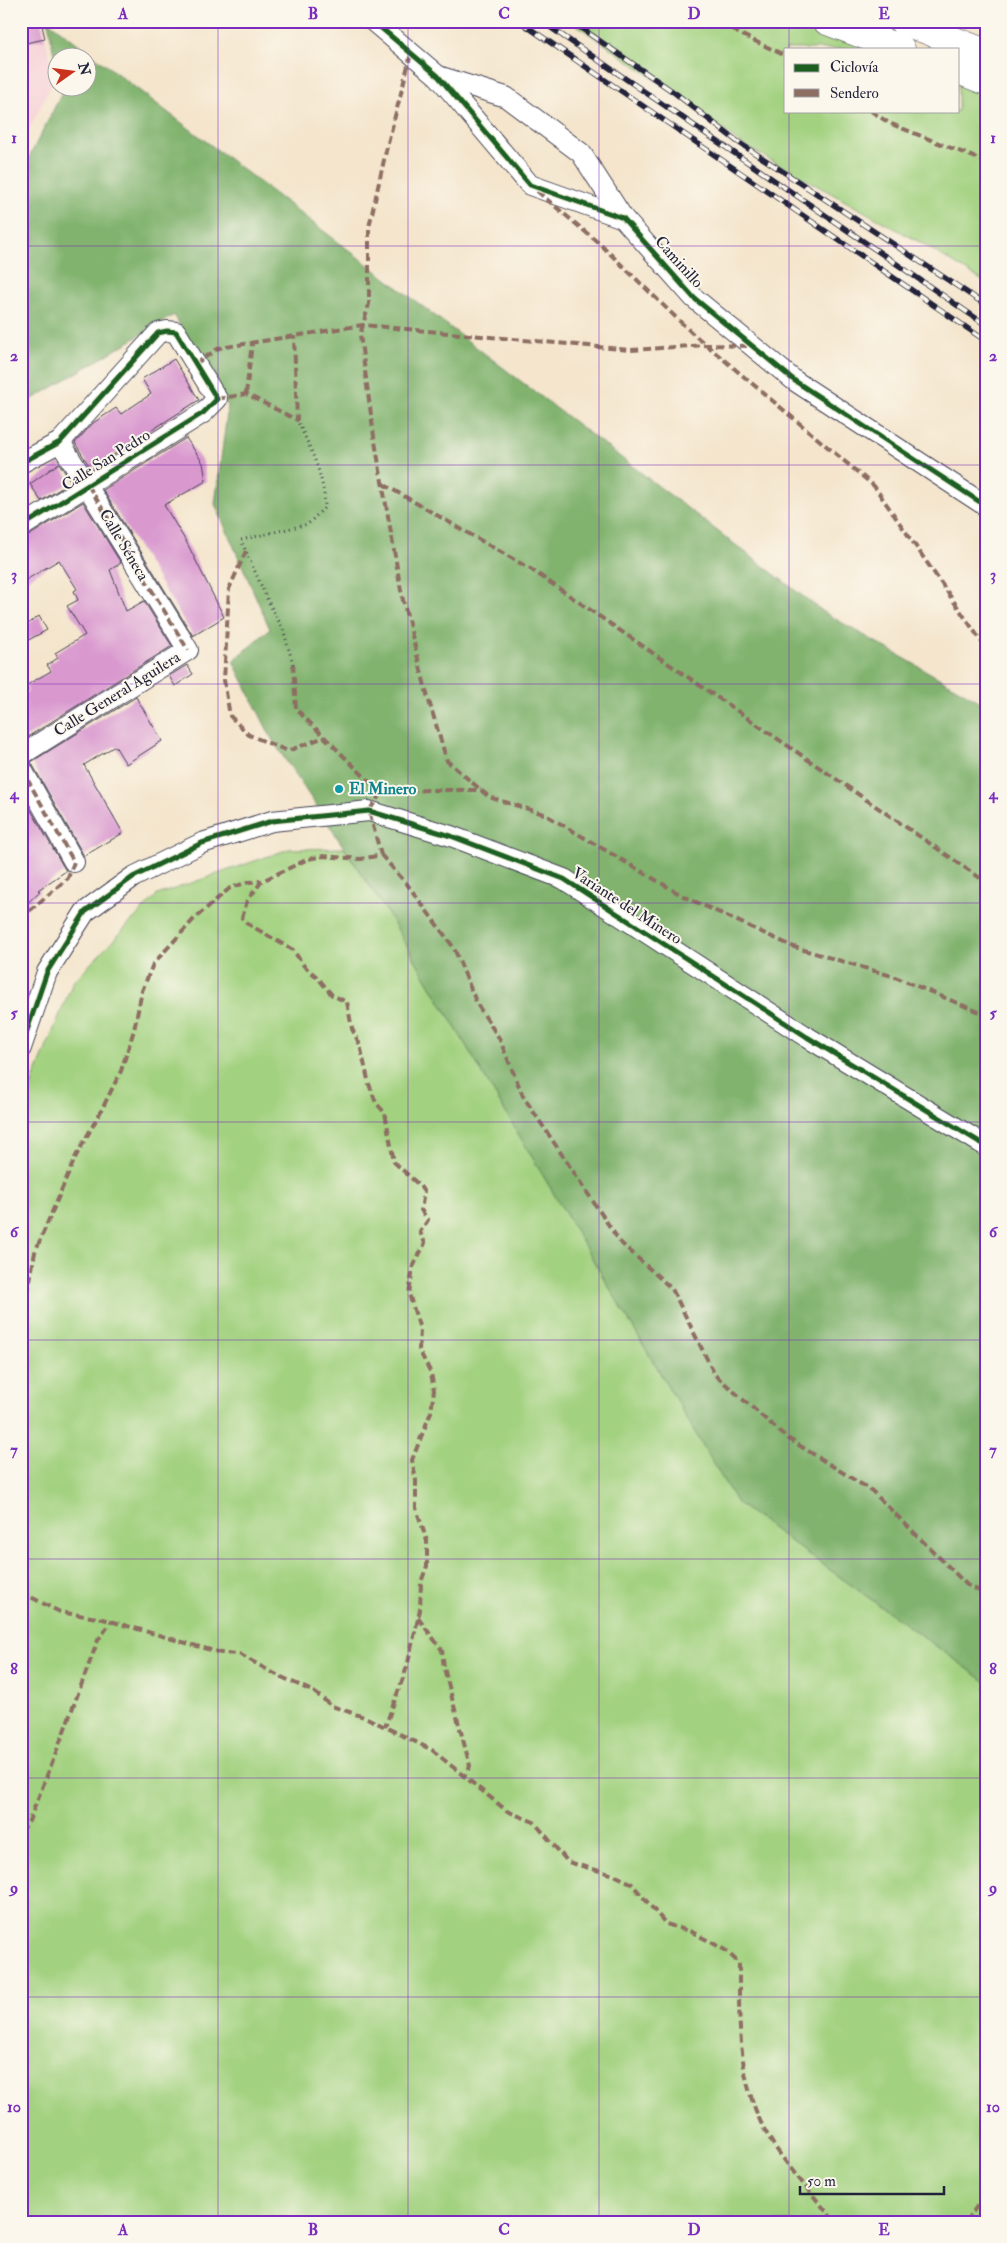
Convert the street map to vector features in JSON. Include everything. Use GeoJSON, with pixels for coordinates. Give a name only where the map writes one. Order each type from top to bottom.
{"type":"FeatureCollection","features":[{"type":"Feature","properties":{"kind":"highway"},"geometry":{"type":"LineString","coordinates":[[827,21],[898,48]]}},
{"type":"Feature","properties":{"kind":"highway"},"geometry":{"type":"LineString","coordinates":[[904,21],[986,54]]}},
{"type":"Feature","properties":{"kind":"highway"},"geometry":{"type":"LineString","coordinates":[[960,71],[986,81]]}},
{"type":"Feature","properties":{"kind":"street","name":"Caminillo"},"geometry":{"type":"LineString","coordinates":[[373,21],[438,76],[530,185],[623,218]]}},
{"type":"Feature","properties":{"kind":"street","name":"Caminillo"},"geometry":{"type":"LineString","coordinates":[[438,76],[506,97],[581,153],[623,218],[694,298],[795,381],[986,506]]}},
{"type":"Feature","properties":{"kind":"street","name":"Calle San Pedro"},"geometry":{"type":"LineString","coordinates":[[21,527],[203,413],[217,398],[176,332],[167,331],[158,334],[60,442]]}},
{"type":"Feature","properties":{"kind":"street"},"geometry":{"type":"LineString","coordinates":[[21,463],[60,442]]}},
{"type":"Feature","properties":{"kind":"street","name":"Calle Séneca"},"geometry":{"type":"LineString","coordinates":[[60,442],[188,650]]}},
{"type":"Feature","properties":{"kind":"street","name":"Calle General Aguilera"},"geometry":{"type":"LineString","coordinates":[[21,755],[188,650]]}},
{"type":"Feature","properties":{"kind":"street"},"geometry":{"type":"LineString","coordinates":[[21,768],[74,862]]}},
{"type":"Feature","properties":{"kind":"street","name":"Variante del Minero"},"geometry":{"type":"LineString","coordinates":[[21,1048],[47,972],[85,912],[133,877],[202,843],[272,821],[370,811],[451,836],[564,879],[806,1037],[986,1146]]}},
{"type":"Feature","properties":{"kind":"path"},"geometry":{"type":"LineString","coordinates":[[293,664],[283,629],[268,601],[241,540],[308,524],[324,507],[324,492],[316,460],[297,420]]}},
{"type":"Feature","properties":{"kind":"shaded area"},"geometry":{"type":"Polygon","coordinates":[[[21,21],[41,21],[48,50],[48,92],[21,146],[21,21]]]}},
{"type":"Feature","properties":{"kind":"green space"},"geometry":{"type":"Polygon","coordinates":[[[48,21],[83,48],[53,48],[48,21]]]}},
{"type":"Feature","properties":{"kind":"green space"},"geometry":{"type":"Polygon","coordinates":[[[571,21],[809,21],[881,48],[784,48],[784,112],[960,112],[960,77],[986,86],[986,283],[923,244],[738,142],[675,93],[571,21]]]}},
{"type":"Feature","properties":{"kind":"green space"},"geometry":{"type":"Polygon","coordinates":[[[98,59],[825,613],[986,705],[986,1682],[737,1503],[387,912],[273,741],[233,661],[270,629],[215,504],[228,406],[174,315],[21,406],[21,173],[59,98],[98,98],[98,59]]]}},
{"type":"Feature","properties":{"kind":"green space"},"geometry":{"type":"Polygon","coordinates":[[[344,848],[387,912],[737,1503],[986,1682],[986,2222],[21,2222],[21,1110],[73,982],[157,895],[289,849],[344,848]]]}},
{"type":"Feature","properties":{"kind":"building"},"geometry":{"type":"Polygon","coordinates":[[[21,21],[41,21],[45,39],[21,44],[21,21]]]}},
{"type":"Feature","properties":{"kind":"building"},"geometry":{"type":"Polygon","coordinates":[[[174,359],[199,400],[91,469],[75,443],[93,423],[116,408],[121,414],[151,394],[142,379],[174,359]]]}},
{"type":"Feature","properties":{"kind":"building"},"geometry":{"type":"Polygon","coordinates":[[[186,438],[203,463],[206,481],[164,505],[188,545],[224,617],[193,636],[103,490],[186,438]]]}},
{"type":"Feature","properties":{"kind":"building"},"geometry":{"type":"Polygon","coordinates":[[[59,463],[71,482],[41,501],[30,484],[59,463]]]}},
{"type":"Feature","properties":{"kind":"building"},"geometry":{"type":"Polygon","coordinates":[[[83,502],[121,563],[110,570],[126,611],[144,601],[172,646],[21,741],[21,695],[28,691],[25,686],[51,671],[47,665],[58,658],[55,653],[85,635],[67,606],[78,600],[74,591],[77,589],[59,560],[21,583],[21,539],[83,502]]]}},
{"type":"Feature","properties":{"kind":"building"},"geometry":{"type":"Polygon","coordinates":[[[39,616],[47,630],[21,644],[21,629],[39,616]]]}},
{"type":"Feature","properties":{"kind":"building"},"geometry":{"type":"Polygon","coordinates":[[[187,665],[193,674],[175,686],[169,676],[187,665]]]}},
{"type":"Feature","properties":{"kind":"building"},"geometry":{"type":"Polygon","coordinates":[[[136,697],[162,741],[126,764],[115,746],[84,765],[123,833],[84,856],[31,762],[136,697]]]}},
{"type":"Feature","properties":{"kind":"building"},"geometry":{"type":"Polygon","coordinates":[[[21,793],[66,871],[38,890],[40,891],[21,909],[21,793]]]}},
{"type":"Feature","properties":{"kind":"railway"},"geometry":{"type":"LineString","coordinates":[[519,21],[986,341]]}},
{"type":"Feature","properties":{"kind":"railway"},"geometry":{"type":"LineString","coordinates":[[541,21],[986,325]]}},
{"type":"Feature","properties":{"kind":"railway"},"geometry":{"type":"LineString","coordinates":[[571,21],[675,93],[738,142],[986,305]]}},
{"type":"Feature","properties":{"kind":"marked path"},"geometry":{"type":"LineString","coordinates":[[723,21],[738,33],[784,55]]}},
{"type":"Feature","properties":{"kind":"marked path"},"geometry":{"type":"LineString","coordinates":[[411,54],[369,227],[369,304],[360,335],[374,436],[402,596],[428,698],[447,761],[489,797],[544,814],[683,896],[794,947],[895,977],[986,1015]]}},
{"type":"Feature","properties":{"kind":"marked path"},"geometry":{"type":"LineString","coordinates":[[872,112],[889,123],[986,162]]}},
{"type":"Feature","properties":{"kind":"marked path"},"geometry":{"type":"LineString","coordinates":[[537,191],[601,245],[692,333],[874,486],[986,648]]}},
{"type":"Feature","properties":{"kind":"marked path"},"geometry":{"type":"LineString","coordinates":[[195,364],[219,348],[363,325],[631,350],[706,345],[752,346]]}},
{"type":"Feature","properties":{"kind":"marked path"},"geometry":{"type":"LineString","coordinates":[[217,399],[246,394],[297,420],[294,336]]}},
{"type":"Feature","properties":{"kind":"marked path"},"geometry":{"type":"LineString","coordinates":[[246,394],[252,343]]}},
{"type":"Feature","properties":{"kind":"marked path"},"geometry":{"type":"LineString","coordinates":[[383,484],[532,570],[986,882]]}},
{"type":"Feature","properties":{"kind":"marked path"},"geometry":{"type":"LineString","coordinates":[[88,485],[188,650]]}},
{"type":"Feature","properties":{"kind":"marked path"},"geometry":{"type":"LineString","coordinates":[[246,551],[229,589],[224,680],[230,716],[249,735],[288,751],[324,737]]}},
{"type":"Feature","properties":{"kind":"marked path"},"geometry":{"type":"LineString","coordinates":[[293,664],[296,709],[381,793],[427,790],[481,790]]}},
{"type":"Feature","properties":{"kind":"marked path"},"geometry":{"type":"LineString","coordinates":[[21,768],[74,862],[68,878],[21,918]]}},
{"type":"Feature","properties":{"kind":"marked path"},"geometry":{"type":"LineString","coordinates":[[381,793],[369,811],[381,855],[361,859],[323,856],[308,859],[262,881],[247,901],[242,918],[248,924],[293,950],[304,966],[318,978],[332,995],[347,1002],[352,1029],[360,1045],[369,1084],[376,1103],[385,1113],[394,1162],[424,1192],[421,1210],[428,1220],[420,1232],[425,1243],[413,1267],[409,1294],[420,1329],[419,1350],[431,1373],[434,1390],[431,1412],[412,1460],[416,1480],[416,1508],[427,1541],[427,1566],[421,1582],[420,1610],[407,1667],[385,1727]]}},
{"type":"Feature","properties":{"kind":"marked path"},"geometry":{"type":"LineString","coordinates":[[381,855],[407,884],[454,948],[477,1004],[499,1038],[523,1096],[620,1242],[672,1289],[715,1375],[786,1437],[872,1491],[967,1585],[986,1594]]}},
{"type":"Feature","properties":{"kind":"marked path"},"geometry":{"type":"LineString","coordinates":[[21,1365],[27,1342],[28,1292],[35,1252],[76,1156],[121,1071],[134,1030],[142,991],[153,964],[195,918],[230,888],[249,882],[262,881]]}},
{"type":"Feature","properties":{"kind":"marked path"},"geometry":{"type":"LineString","coordinates":[[21,1592],[60,1612],[103,1619],[221,1653],[239,1654],[275,1674],[314,1692],[332,1706],[367,1718],[432,1750],[507,1811],[534,1822],[568,1862],[614,1875],[631,1883],[666,1924],[692,1932],[725,1950],[739,1963],[739,2010],[742,2056],[752,2101],[761,2123],[773,2144],[835,2222]]}},
{"type":"Feature","properties":{"kind":"marked path"},"geometry":{"type":"LineString","coordinates":[[418,1618],[442,1650],[444,1668],[470,1766],[465,1775]]}},
{"type":"Feature","properties":{"kind":"marked path"},"geometry":{"type":"LineString","coordinates":[[21,1832],[29,1821],[98,1640],[112,1621]]}},
{"type":"Feature","properties":{"kind":"marked path"},"geometry":{"type":"LineString","coordinates":[[966,2222],[986,2193]]}},
{"type":"Feature","properties":{"kind":"cycle path"},"geometry":{"type":"LineString","coordinates":[[373,21],[438,76],[530,185],[623,218],[694,298],[795,381],[986,506]]}},
{"type":"Feature","properties":{"kind":"cycle path"},"geometry":{"type":"LineString","coordinates":[[21,463],[60,442],[158,333],[176,332],[217,399],[203,413],[21,527]]}},
{"type":"Feature","properties":{"kind":"cycle path"},"geometry":{"type":"LineString","coordinates":[[21,1048],[47,972],[85,912],[133,877],[202,843],[272,821],[369,811],[451,836],[564,879],[807,1037],[986,1146]]}},
{"type":"Feature","properties":{"kind":"place","name":"El Minero"},"geometry":{"type":"Point","coordinates":[339,789]}}]}
